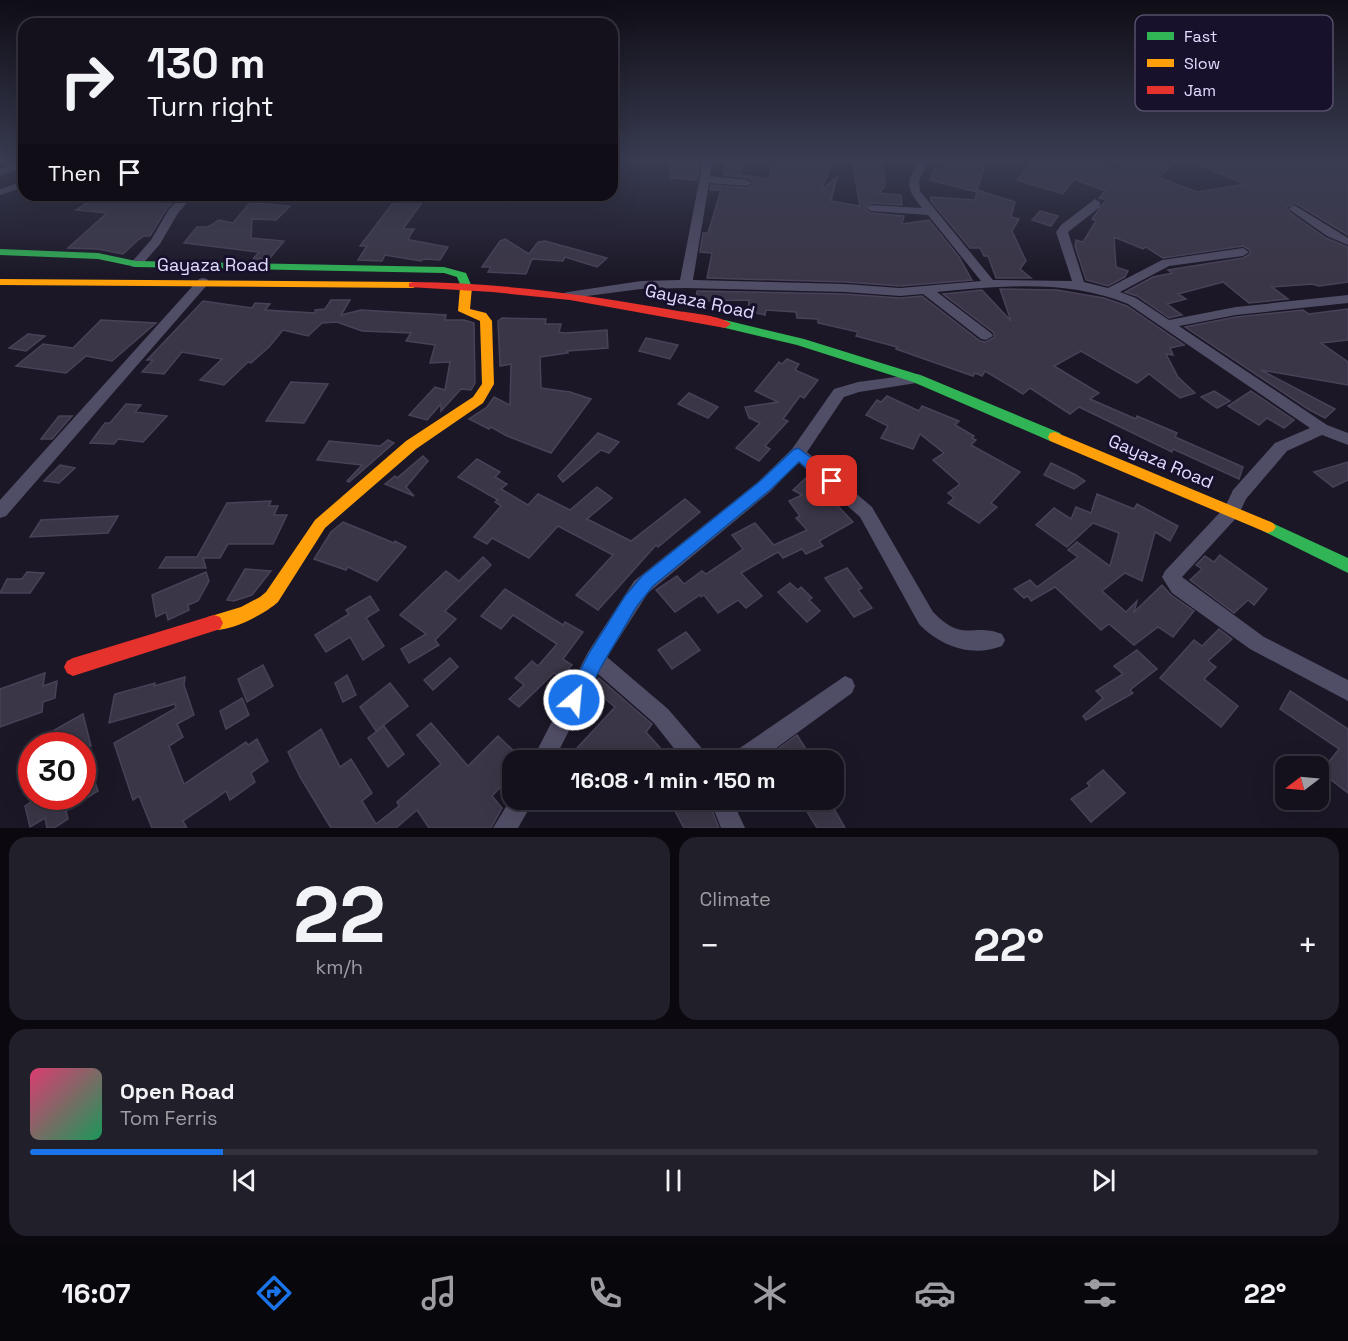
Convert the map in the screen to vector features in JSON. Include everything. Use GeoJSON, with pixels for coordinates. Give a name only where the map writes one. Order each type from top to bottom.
{"type":"FeatureCollection","features":[{"type":"Feature","properties":{"kind":"main road"},"geometry":{"type":"LineString","coordinates":[[0,252],[98,256],[136,264],[345,266],[444,270],[462,275],[466,285],[464,311],[482,316],[486,321],[488,384],[478,400],[411,445],[320,524],[264,606],[249,613],[155,640],[74,667]]}},
{"type":"Feature","properties":{"kind":"main road","name":"Gayaza Road"},"geometry":{"type":"LineString","coordinates":[[0,282],[466,285],[622,303],[726,324],[800,342],[918,379],[1232,511],[1348,566]]}},
{"type":"Feature","properties":{"kind":"street"},"geometry":{"type":"LineString","coordinates":[[686,284],[700,200]]}},
{"type":"Feature","properties":{"kind":"street"},"geometry":{"type":"LineString","coordinates":[[920,200],[989,283]]}},
{"type":"Feature","properties":{"kind":"street"},"geometry":{"type":"LineString","coordinates":[[136,264],[156,242],[173,211],[183,201]]}},
{"type":"Feature","properties":{"kind":"street"},"geometry":{"type":"LineString","coordinates":[[1079,285],[1062,232],[1065,227],[1096,205],[1095,202]]}},
{"type":"Feature","properties":{"kind":"street"},"geometry":{"type":"LineString","coordinates":[[871,208],[931,212]]}},
{"type":"Feature","properties":{"kind":"street"},"geometry":{"type":"LineString","coordinates":[[1294,208],[1331,234],[1348,242]]}},
{"type":"Feature","properties":{"kind":"street"},"geometry":{"type":"LineString","coordinates":[[1110,292],[1166,263],[1244,252]]}},
{"type":"Feature","properties":{"kind":"street"},"geometry":{"type":"LineString","coordinates":[[0,512],[203,282]]}},
{"type":"Feature","properties":{"kind":"street"},"geometry":{"type":"LineString","coordinates":[[568,296],[641,285],[686,284],[845,288],[900,292],[989,283],[1029,282],[1079,285],[1110,292],[1132,302],[1322,429],[1348,439]]}},
{"type":"Feature","properties":{"kind":"street"},"geometry":{"type":"LineString","coordinates":[[926,290],[986,336]]}},
{"type":"Feature","properties":{"kind":"street"},"geometry":{"type":"LineString","coordinates":[[1166,325],[1236,311],[1348,299]]}},
{"type":"Feature","properties":{"kind":"street"},"geometry":{"type":"LineString","coordinates":[[548,750],[595,659],[641,587],[765,486],[798,453],[839,393],[858,387],[918,379]]}},
{"type":"Feature","properties":{"kind":"street"},"geometry":{"type":"LineString","coordinates":[[1322,429],[1281,447],[1239,495],[1232,511],[1172,574],[1173,581],[1263,647],[1348,691]]}},
{"type":"Feature","properties":{"kind":"street"},"geometry":{"type":"LineString","coordinates":[[798,453],[866,512],[926,618],[934,627],[952,639],[995,640]]}},
{"type":"Feature","properties":{"kind":"street"},"geometry":{"type":"LineString","coordinates":[[595,659],[661,716],[689,750]]}},
{"type":"Feature","properties":{"kind":"street"},"geometry":{"type":"LineString","coordinates":[[756,750],[845,686]]}},
{"type":"Feature","properties":{"kind":"street"},"geometry":{"type":"LineString","coordinates":[[505,828],[517,810]]}},
{"type":"Feature","properties":{"kind":"street"},"geometry":{"type":"LineString","coordinates":[[725,810],[733,828]]}},
{"type":"Feature","properties":{"kind":"building"},"geometry":{"type":"Polygon","coordinates":[[[718,200],[831,200],[860,206],[859,200],[901,200],[902,205],[871,203],[864,209],[871,213],[904,216],[902,224],[929,220],[959,257],[972,280],[900,286],[707,278],[712,253],[700,252],[703,233],[708,233],[718,200]]]}},
{"type":"Feature","properties":{"kind":"building"},"geometry":{"type":"Polygon","coordinates":[[[1008,200],[1015,202],[1011,217],[1019,219],[1012,231],[1026,261],[1020,269],[1031,278],[996,278],[988,256],[984,256],[980,248],[970,248],[931,201],[1008,200]]]}},
{"type":"Feature","properties":{"kind":"building"},"geometry":{"type":"Polygon","coordinates":[[[1106,200],[1348,200],[1348,235],[1295,203],[1287,207],[1289,212],[1326,238],[1348,247],[1348,282],[1319,286],[1312,284],[1272,287],[1288,299],[1249,303],[1223,282],[1178,294],[1186,299],[1167,304],[1182,315],[1169,318],[1137,296],[1125,292],[1153,277],[1172,273],[1168,270],[1243,258],[1250,254],[1250,250],[1243,246],[1163,258],[1146,247],[1143,249],[1114,237],[1116,267],[1128,271],[1125,277],[1108,286],[1086,280],[1075,246],[1076,240],[1083,242],[1096,221],[1092,219],[1106,200]]]}},
{"type":"Feature","properties":{"kind":"building"},"geometry":{"type":"Polygon","coordinates":[[[90,201],[174,201],[167,208],[150,236],[144,236],[138,240],[123,254],[98,249],[68,248],[107,213],[76,210],[90,201]]]}},
{"type":"Feature","properties":{"kind":"building"},"geometry":{"type":"Polygon","coordinates":[[[251,201],[290,206],[276,220],[252,219],[251,238],[284,241],[269,259],[253,259],[259,252],[184,243],[197,227],[208,227],[219,220],[233,223],[251,201]]]}},
{"type":"Feature","properties":{"kind":"building"},"geometry":{"type":"Polygon","coordinates":[[[394,201],[423,201],[403,229],[414,229],[408,239],[448,247],[440,260],[424,259],[421,261],[385,255],[382,261],[358,260],[367,246],[360,246],[394,201]]]}},
{"type":"Feature","properties":{"kind":"building"},"geometry":{"type":"Polygon","coordinates":[[[1040,211],[1058,216],[1051,226],[1032,220],[1040,211]]]}},
{"type":"Feature","properties":{"kind":"building"},"geometry":{"type":"Polygon","coordinates":[[[505,239],[529,254],[538,242],[545,241],[607,258],[597,267],[565,257],[563,261],[532,259],[526,274],[488,272],[491,267],[482,267],[500,241],[505,239]]]}},
{"type":"Feature","properties":{"kind":"building"},"geometry":{"type":"Polygon","coordinates":[[[1000,289],[1057,290],[1104,298],[1127,306],[1184,345],[1170,348],[1173,355],[1166,354],[1178,377],[1195,393],[1180,398],[1149,374],[1137,383],[1081,351],[1054,366],[1099,393],[1090,399],[1136,419],[1137,416],[1177,433],[1175,437],[1243,467],[1239,479],[1173,449],[1172,452],[1079,407],[1070,414],[1030,388],[1023,394],[985,371],[982,376],[975,373],[973,376],[896,349],[897,347],[856,336],[858,332],[818,323],[818,319],[797,318],[796,312],[766,310],[765,315],[752,312],[748,310],[749,300],[696,301],[697,291],[845,294],[900,298],[922,296],[980,341],[986,342],[995,337],[993,332],[943,294],[982,290],[1011,321],[1000,289]]]}},
{"type":"Feature","properties":{"kind":"building"},"geometry":{"type":"Polygon","coordinates":[[[331,300],[350,300],[341,315],[361,310],[446,315],[445,320],[464,320],[474,323],[475,383],[471,390],[461,389],[441,411],[441,404],[427,420],[409,415],[435,387],[445,390],[450,362],[430,363],[435,345],[406,341],[411,333],[362,331],[337,322],[322,323],[308,336],[283,330],[269,347],[251,363],[248,362],[224,385],[200,380],[222,359],[182,352],[164,374],[142,372],[153,360],[147,360],[203,301],[252,308],[255,303],[270,304],[265,310],[315,313],[315,310],[325,309],[331,300]]]}},
{"type":"Feature","properties":{"kind":"building"},"geometry":{"type":"Polygon","coordinates":[[[1348,309],[1348,340],[1321,343],[1348,362],[1348,385],[1261,370],[1335,409],[1325,418],[1185,327],[1236,317],[1303,310],[1309,314],[1348,309]]]}},
{"type":"Feature","properties":{"kind":"building"},"geometry":{"type":"Polygon","coordinates":[[[502,318],[546,319],[545,324],[561,324],[559,332],[565,333],[607,330],[608,348],[567,351],[568,353],[540,357],[541,388],[570,392],[591,399],[551,453],[469,419],[487,407],[494,397],[510,405],[511,364],[500,366],[498,321],[502,318]]]}},
{"type":"Feature","properties":{"kind":"building"},"geometry":{"type":"Polygon","coordinates":[[[101,320],[156,323],[112,361],[86,356],[66,373],[16,366],[43,344],[73,348],[101,320]]]}},
{"type":"Feature","properties":{"kind":"building"},"geometry":{"type":"Polygon","coordinates":[[[28,334],[45,336],[26,351],[9,348],[28,334]]]}},
{"type":"Feature","properties":{"kind":"building"},"geometry":{"type":"Polygon","coordinates":[[[646,338],[678,345],[670,359],[639,351],[646,338]]]}},
{"type":"Feature","properties":{"kind":"building"},"geometry":{"type":"Polygon","coordinates":[[[787,359],[799,364],[795,370],[818,380],[804,398],[800,396],[783,419],[788,421],[765,446],[770,449],[759,461],[736,448],[760,423],[749,418],[745,407],[778,402],[755,391],[779,362],[782,364],[787,359]]]}},
{"type":"Feature","properties":{"kind":"building"},"geometry":{"type":"Polygon","coordinates":[[[291,382],[328,384],[304,423],[266,421],[291,382]]]}},
{"type":"Feature","properties":{"kind":"building"},"geometry":{"type":"Polygon","coordinates":[[[1214,391],[1230,401],[1217,408],[1201,397],[1214,391]]]}},
{"type":"Feature","properties":{"kind":"building"},"geometry":{"type":"Polygon","coordinates":[[[1251,391],[1294,420],[1284,428],[1267,418],[1259,425],[1228,406],[1251,391]]]}},
{"type":"Feature","properties":{"kind":"building"},"geometry":{"type":"Polygon","coordinates":[[[689,393],[718,407],[708,418],[678,404],[689,393]]]}},
{"type":"Feature","properties":{"kind":"building"},"geometry":{"type":"Polygon","coordinates":[[[887,396],[919,411],[922,406],[959,421],[955,425],[974,436],[972,438],[976,440],[971,445],[1020,472],[991,503],[997,507],[979,523],[948,503],[954,498],[948,493],[960,484],[933,460],[944,453],[920,434],[913,449],[881,438],[888,426],[866,415],[877,400],[881,402],[887,396]]]}},
{"type":"Feature","properties":{"kind":"building"},"geometry":{"type":"Polygon","coordinates":[[[126,404],[141,405],[135,412],[167,416],[143,442],[118,439],[114,444],[90,443],[105,423],[110,423],[126,404]]]}},
{"type":"Feature","properties":{"kind":"building"},"geometry":{"type":"Polygon","coordinates":[[[59,416],[72,416],[52,439],[41,439],[59,416]]]}},
{"type":"Feature","properties":{"kind":"building"},"geometry":{"type":"Polygon","coordinates":[[[598,433],[619,442],[609,453],[601,450],[563,482],[558,476],[598,433]]]}},
{"type":"Feature","properties":{"kind":"building"},"geometry":{"type":"Polygon","coordinates":[[[388,440],[394,443],[349,482],[347,481],[362,465],[317,460],[329,441],[380,446],[388,440]]]}},
{"type":"Feature","properties":{"kind":"building"},"geometry":{"type":"Polygon","coordinates":[[[423,456],[428,461],[406,487],[414,496],[385,484],[395,476],[397,478],[423,456]]]}},
{"type":"Feature","properties":{"kind":"building"},"geometry":{"type":"Polygon","coordinates":[[[477,459],[500,472],[495,477],[507,484],[501,489],[528,505],[538,494],[570,510],[597,487],[612,498],[587,519],[631,541],[685,499],[700,512],[658,547],[656,545],[598,610],[576,595],[613,555],[558,526],[529,558],[492,538],[487,544],[474,537],[501,506],[495,502],[498,500],[458,477],[477,459]]]}},
{"type":"Feature","properties":{"kind":"building"},"geometry":{"type":"Polygon","coordinates":[[[1348,462],[1348,480],[1333,487],[1314,472],[1348,462]]]}},
{"type":"Feature","properties":{"kind":"building"},"geometry":{"type":"Polygon","coordinates":[[[1051,463],[1085,481],[1074,489],[1044,475],[1051,463]]]}},
{"type":"Feature","properties":{"kind":"building"},"geometry":{"type":"Polygon","coordinates":[[[60,465],[75,468],[59,483],[44,481],[60,465]]]}},
{"type":"Feature","properties":{"kind":"building"},"geometry":{"type":"Polygon","coordinates":[[[809,475],[853,522],[819,541],[823,546],[806,554],[802,549],[783,558],[778,552],[741,573],[762,596],[746,608],[738,600],[718,613],[704,595],[701,597],[700,595],[675,612],[656,590],[677,576],[684,584],[702,571],[706,574],[743,549],[732,535],[755,523],[774,545],[807,530],[796,518],[800,516],[789,501],[802,495],[793,490],[809,475]]]}},
{"type":"Feature","properties":{"kind":"building"},"geometry":{"type":"Polygon","coordinates":[[[1097,494],[1134,509],[1137,504],[1178,526],[1170,541],[1155,532],[1142,581],[1125,573],[1102,591],[1126,612],[1137,601],[1134,612],[1162,585],[1171,595],[1194,611],[1173,637],[1158,627],[1134,645],[1109,624],[1101,630],[1055,587],[1031,601],[1028,596],[1024,598],[1014,589],[1030,580],[1037,587],[1078,557],[1068,550],[1077,542],[1110,566],[1119,533],[1093,523],[1067,547],[1036,525],[1054,508],[1071,519],[1076,507],[1091,513],[1097,494]]]}},
{"type":"Feature","properties":{"kind":"building"},"geometry":{"type":"Polygon","coordinates":[[[271,501],[269,506],[278,506],[274,515],[287,515],[273,544],[228,544],[220,558],[203,558],[206,568],[159,568],[166,557],[197,557],[227,503],[271,501]]]}},
{"type":"Feature","properties":{"kind":"building"},"geometry":{"type":"Polygon","coordinates":[[[118,516],[108,533],[30,537],[41,520],[118,516]]]}},
{"type":"Feature","properties":{"kind":"building"},"geometry":{"type":"Polygon","coordinates":[[[343,522],[406,547],[377,581],[348,567],[346,570],[314,559],[331,532],[343,522]]]}},
{"type":"Feature","properties":{"kind":"building"},"geometry":{"type":"Polygon","coordinates":[[[1220,555],[1267,589],[1254,605],[1248,600],[1234,613],[1190,580],[1202,569],[1196,565],[1205,556],[1214,562],[1220,555]]]}},
{"type":"Feature","properties":{"kind":"building"},"geometry":{"type":"Polygon","coordinates":[[[483,557],[491,565],[445,611],[456,619],[435,640],[439,645],[409,663],[401,649],[426,634],[400,615],[446,571],[459,581],[483,557]]]}},
{"type":"Feature","properties":{"kind":"building"},"geometry":{"type":"Polygon","coordinates":[[[847,568],[862,588],[858,590],[872,608],[854,617],[825,578],[847,568]]]}},
{"type":"Feature","properties":{"kind":"building"},"geometry":{"type":"Polygon","coordinates":[[[245,569],[271,571],[252,595],[234,601],[227,600],[245,569]]]}},
{"type":"Feature","properties":{"kind":"building"},"geometry":{"type":"Polygon","coordinates":[[[27,572],[44,573],[30,593],[0,593],[7,579],[22,579],[27,572]]]}},
{"type":"Feature","properties":{"kind":"building"},"geometry":{"type":"Polygon","coordinates":[[[206,572],[209,581],[198,601],[188,605],[189,610],[168,620],[166,612],[156,617],[152,595],[206,572]]]}},
{"type":"Feature","properties":{"kind":"building"},"geometry":{"type":"Polygon","coordinates":[[[790,583],[798,590],[801,587],[820,611],[807,622],[778,592],[790,583]]]}},
{"type":"Feature","properties":{"kind":"building"},"geometry":{"type":"Polygon","coordinates":[[[505,589],[563,625],[565,622],[583,632],[563,659],[572,665],[561,678],[554,673],[519,707],[509,699],[524,685],[515,678],[532,661],[538,666],[557,644],[513,615],[501,629],[481,616],[505,589]]]}},
{"type":"Feature","properties":{"kind":"building"},"geometry":{"type":"Polygon","coordinates":[[[370,596],[379,610],[366,618],[384,646],[363,660],[350,637],[326,652],[315,635],[349,614],[346,610],[370,596]]]}},
{"type":"Feature","properties":{"kind":"building"},"geometry":{"type":"Polygon","coordinates":[[[1219,629],[1232,639],[1208,661],[1216,667],[1204,679],[1238,706],[1221,727],[1160,678],[1194,640],[1202,646],[1219,629]]]}},
{"type":"Feature","properties":{"kind":"building"},"geometry":{"type":"Polygon","coordinates":[[[686,632],[700,650],[672,669],[658,650],[686,632]]]}},
{"type":"Feature","properties":{"kind":"building"},"geometry":{"type":"Polygon","coordinates":[[[1137,650],[1157,669],[1130,690],[1133,693],[1086,720],[1083,716],[1103,698],[1096,691],[1123,674],[1114,666],[1137,650]]]}},
{"type":"Feature","properties":{"kind":"building"},"geometry":{"type":"Polygon","coordinates":[[[450,658],[458,667],[433,690],[424,680],[450,658]]]}},
{"type":"Feature","properties":{"kind":"building"},"geometry":{"type":"Polygon","coordinates":[[[263,665],[273,686],[247,702],[238,679],[263,665]]]}},
{"type":"Feature","properties":{"kind":"building"},"geometry":{"type":"Polygon","coordinates":[[[45,673],[43,686],[57,681],[55,698],[43,702],[42,712],[0,727],[0,689],[45,673]]]}},
{"type":"Feature","properties":{"kind":"building"},"geometry":{"type":"Polygon","coordinates":[[[347,675],[356,695],[343,702],[335,683],[347,675]]]}},
{"type":"Feature","properties":{"kind":"building"},"geometry":{"type":"Polygon","coordinates":[[[185,677],[184,685],[194,715],[177,724],[183,737],[169,746],[184,784],[246,742],[248,745],[257,739],[268,761],[251,773],[255,782],[230,800],[226,791],[183,821],[187,828],[152,828],[139,796],[133,800],[114,743],[176,708],[175,704],[109,723],[114,697],[115,694],[185,677]]]}},
{"type":"Feature","properties":{"kind":"building"},"geometry":{"type":"Polygon","coordinates":[[[599,678],[652,724],[646,732],[662,750],[575,750],[615,707],[593,689],[599,678]]]}},
{"type":"Feature","properties":{"kind":"building"},"geometry":{"type":"Polygon","coordinates":[[[390,683],[408,706],[376,731],[360,707],[390,683]]]}},
{"type":"Feature","properties":{"kind":"building"},"geometry":{"type":"Polygon","coordinates":[[[1290,691],[1348,729],[1348,793],[1329,778],[1329,762],[1339,749],[1280,709],[1290,691]]]}},
{"type":"Feature","properties":{"kind":"building"},"geometry":{"type":"Polygon","coordinates":[[[242,698],[249,715],[226,729],[220,711],[242,698]]]}},
{"type":"Feature","properties":{"kind":"building"},"geometry":{"type":"Polygon","coordinates":[[[83,714],[88,732],[51,732],[83,714]]]}},
{"type":"Feature","properties":{"kind":"building"},"geometry":{"type":"Polygon","coordinates":[[[431,723],[468,766],[498,736],[513,750],[502,750],[502,786],[492,796],[502,808],[491,828],[429,828],[417,810],[396,828],[331,828],[300,777],[288,752],[321,729],[340,767],[351,759],[372,793],[362,801],[376,824],[399,806],[397,802],[441,764],[417,735],[431,723]]]}},
{"type":"Feature","properties":{"kind":"building"},"geometry":{"type":"Polygon","coordinates":[[[384,726],[404,754],[388,767],[368,738],[384,726]]]}},
{"type":"Feature","properties":{"kind":"building"},"geometry":{"type":"Polygon","coordinates":[[[797,735],[807,750],[777,750],[797,735]]]}},
{"type":"Feature","properties":{"kind":"building"},"geometry":{"type":"Polygon","coordinates":[[[1103,770],[1125,793],[1091,822],[1071,799],[1090,786],[1087,783],[1103,770]]]}},
{"type":"Feature","properties":{"kind":"building"},"geometry":{"type":"Polygon","coordinates":[[[26,810],[68,810],[68,819],[54,828],[47,828],[45,818],[30,827],[26,810]]]}},
{"type":"Feature","properties":{"kind":"building"},"geometry":{"type":"Polygon","coordinates":[[[674,810],[712,810],[719,828],[684,828],[674,810]]]}},
{"type":"Feature","properties":{"kind":"building"},"geometry":{"type":"Polygon","coordinates":[[[806,810],[835,810],[845,828],[817,828],[806,810]]]}},
{"type":"Feature","properties":{"kind":"traffic: fast"},"geometry":{"type":"LineString","coordinates":[[0,252],[98,256],[136,264],[444,270],[462,275],[466,287]]}},
{"type":"Feature","properties":{"kind":"traffic: fast"},"geometry":{"type":"LineString","coordinates":[[725,324],[800,342],[918,379],[1055,437]]}},
{"type":"Feature","properties":{"kind":"traffic: fast"},"geometry":{"type":"LineString","coordinates":[[1268,527],[1348,566]]}},
{"type":"Feature","properties":{"kind":"traffic: slow"},"geometry":{"type":"LineString","coordinates":[[0,282],[413,285]]}},
{"type":"Feature","properties":{"kind":"traffic: slow"},"geometry":{"type":"LineString","coordinates":[[214,623],[245,614],[272,597],[320,524],[411,445],[478,400],[488,384],[486,321],[482,316],[464,311],[466,287]]}},
{"type":"Feature","properties":{"kind":"traffic: slow"},"geometry":{"type":"LineString","coordinates":[[1055,437],[1268,527]]}},
{"type":"Feature","properties":{"kind":"traffic: jam"},"geometry":{"type":"LineString","coordinates":[[413,285],[531,292],[648,309],[725,324]]}},
{"type":"Feature","properties":{"kind":"traffic: jam"},"geometry":{"type":"LineString","coordinates":[[73,667],[214,623]]}},
{"type":"Feature","properties":{"kind":"route"},"geometry":{"type":"LineString","coordinates":[[574,700],[595,659],[641,587],[765,486],[798,453],[832,481]]}}]}
